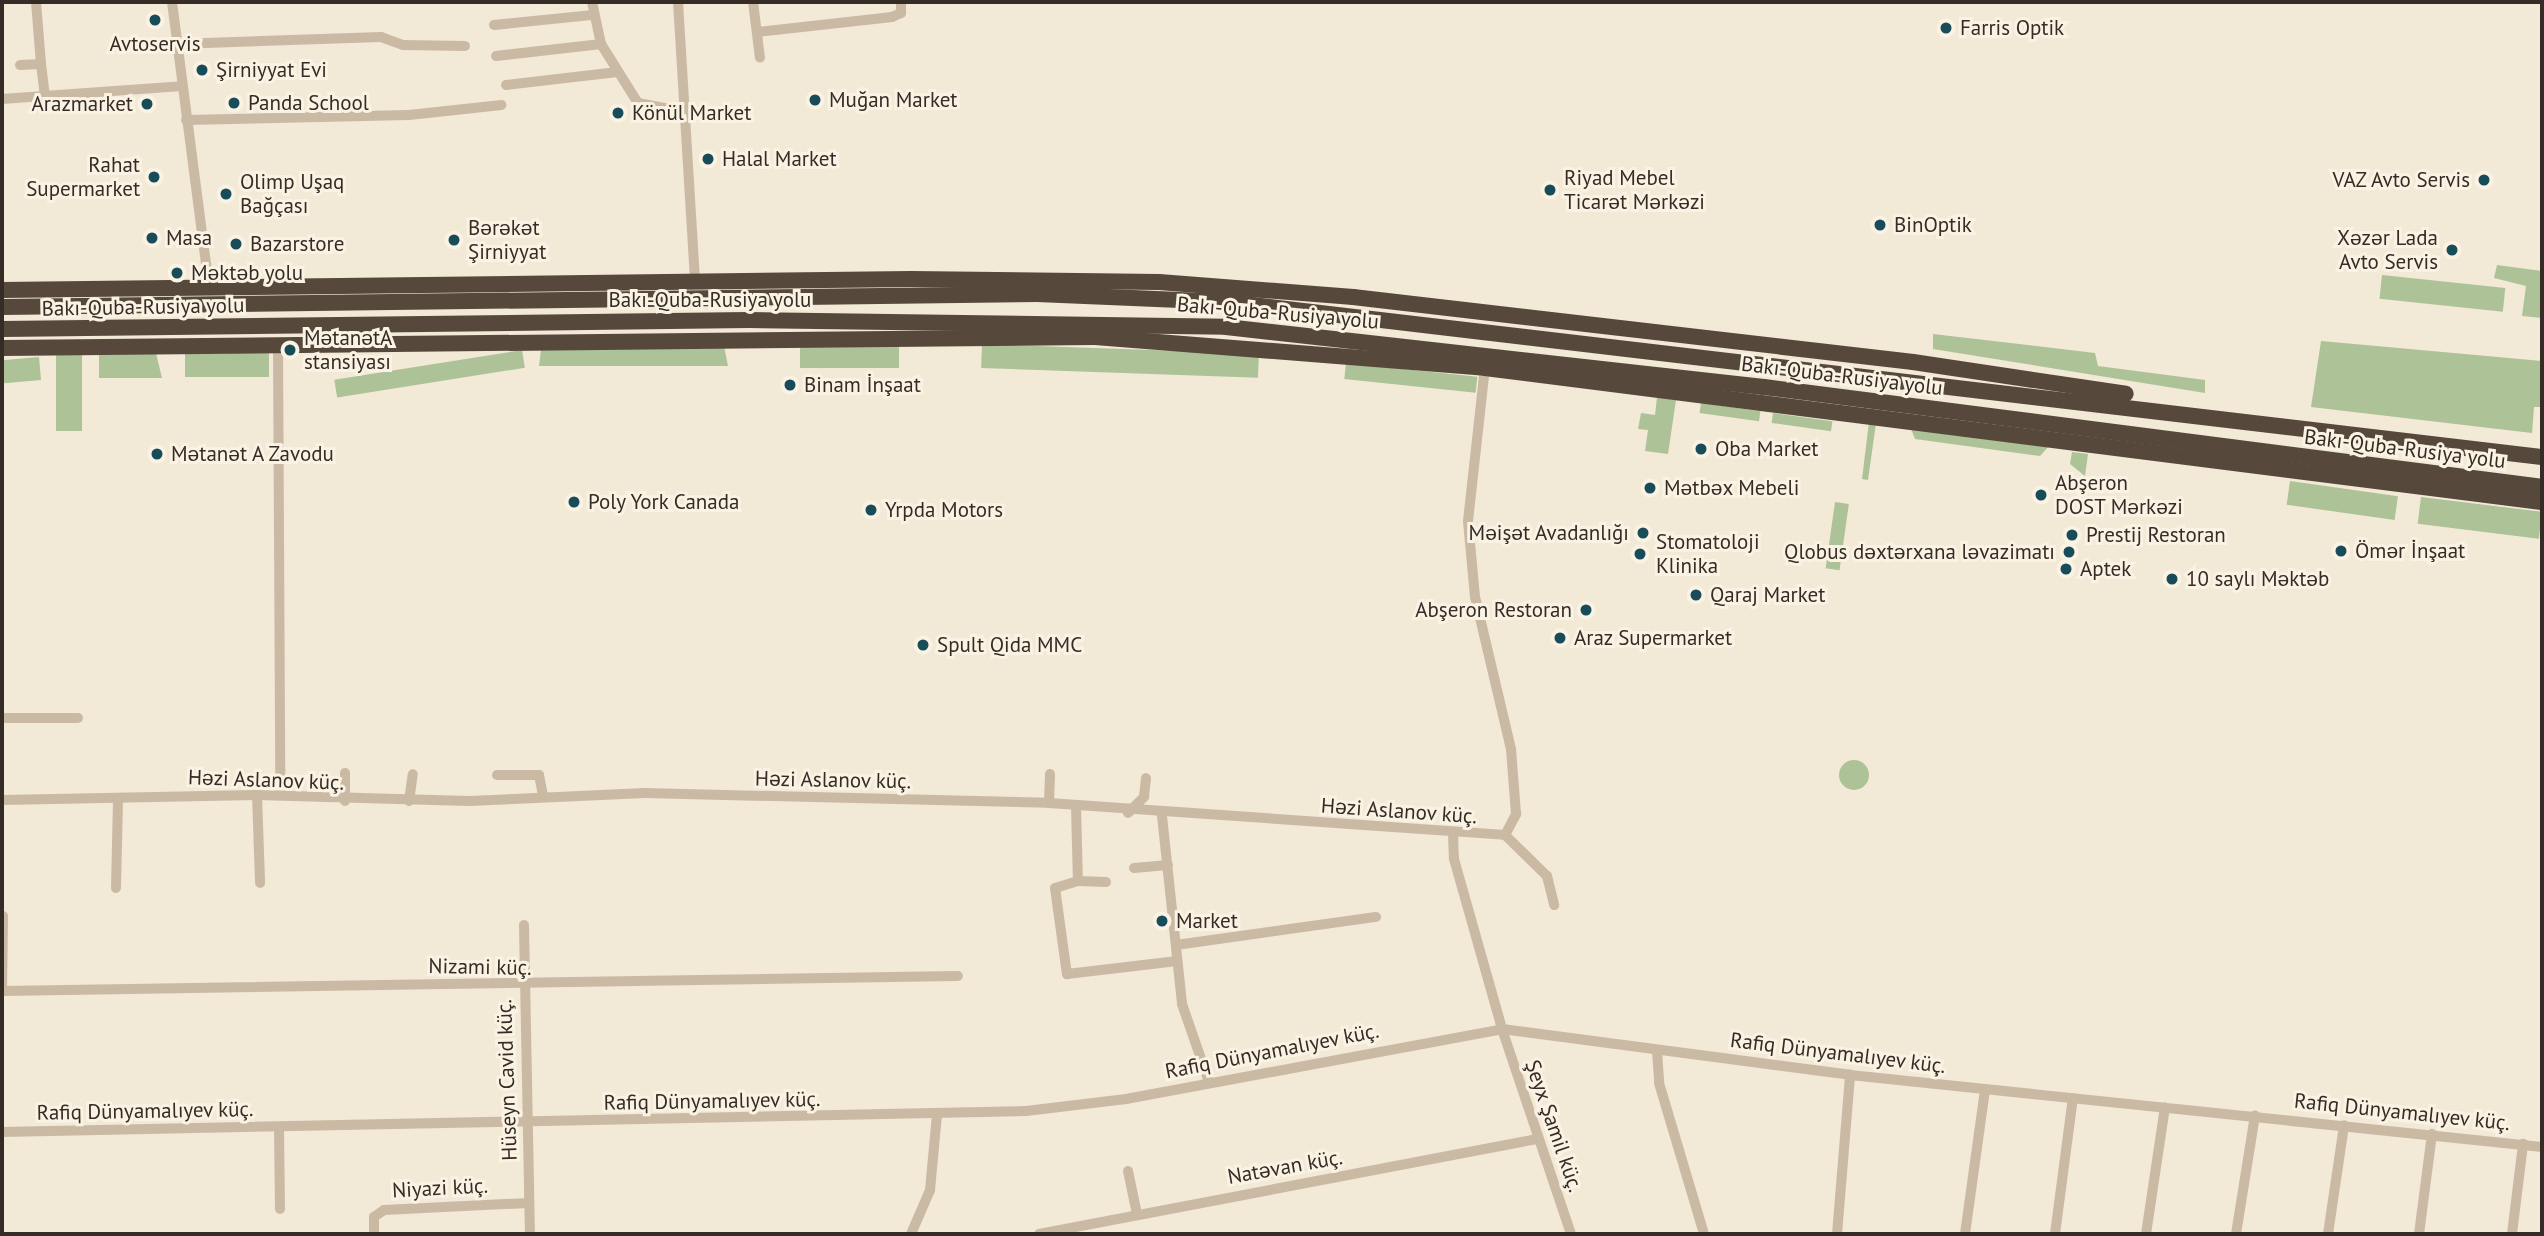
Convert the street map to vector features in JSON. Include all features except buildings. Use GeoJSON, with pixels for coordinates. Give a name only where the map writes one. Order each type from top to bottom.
{"type":"FeatureCollection","features":[{"type":"Feature","properties":{"kind":"highway"},"geometry":{"type":"LineString","coordinates":[[2,290],[1079,280],[1353,297],[1913,362],[2109,391],[2203,413]]}},
{"type":"Feature","properties":{"kind":"highway","name":"Bakı-Quba-Rusiya yolu"},"geometry":{"type":"LineString","coordinates":[[2,307],[1139,297],[1348,312],[2203,413],[2542,457]]}},
{"type":"Feature","properties":{"kind":"highway","name":"Bakı-Quba-Rusiya yolu"},"geometry":{"type":"LineString","coordinates":[[2,329],[749,320],[1226,327],[1764,387],[2542,487]]}},
{"type":"Feature","properties":{"kind":"highway"},"geometry":{"type":"LineString","coordinates":[[2,348],[278,343],[1081,337],[1485,368],[2542,502]]}},
{"type":"Feature","properties":{"kind":"street"},"geometry":{"type":"LineString","coordinates":[[36,2],[45,96]]}},
{"type":"Feature","properties":{"kind":"street"},"geometry":{"type":"LineString","coordinates":[[172,2],[209,289]]}},
{"type":"Feature","properties":{"kind":"street"},"geometry":{"type":"LineString","coordinates":[[592,2],[601,44],[638,103],[685,112]]}},
{"type":"Feature","properties":{"kind":"street"},"geometry":{"type":"LineString","coordinates":[[678,2],[695,282]]}},
{"type":"Feature","properties":{"kind":"street"},"geometry":{"type":"LineString","coordinates":[[753,2],[760,58]]}},
{"type":"Feature","properties":{"kind":"street"},"geometry":{"type":"LineString","coordinates":[[757,32],[892,18],[901,13],[901,2]]}},
{"type":"Feature","properties":{"kind":"street"},"geometry":{"type":"LineString","coordinates":[[494,25],[593,15]]}},
{"type":"Feature","properties":{"kind":"street"},"geometry":{"type":"LineString","coordinates":[[177,44],[382,37],[403,45],[465,46]]}},
{"type":"Feature","properties":{"kind":"street"},"geometry":{"type":"LineString","coordinates":[[496,55],[601,44]]}},
{"type":"Feature","properties":{"kind":"street"},"geometry":{"type":"LineString","coordinates":[[20,65],[41,64]]}},
{"type":"Feature","properties":{"kind":"street"},"geometry":{"type":"LineString","coordinates":[[506,85],[617,72]]}},
{"type":"Feature","properties":{"kind":"street"},"geometry":{"type":"LineString","coordinates":[[2,99],[182,86]]}},
{"type":"Feature","properties":{"kind":"street"},"geometry":{"type":"LineString","coordinates":[[186,120],[409,115],[501,105]]}},
{"type":"Feature","properties":{"kind":"street"},"geometry":{"type":"LineString","coordinates":[[278,343],[280,795]]}},
{"type":"Feature","properties":{"kind":"street","name":"Həzi Aslanov küç."},"geometry":{"type":"LineString","coordinates":[[2,800],[280,795],[345,801],[543,796],[1049,803],[1162,816],[1505,835],[1515,803],[1499,683],[1475,597],[1468,521],[1485,368]]}},
{"type":"Feature","properties":{"kind":"street"},"geometry":{"type":"LineString","coordinates":[[2,718],[78,718]]}},
{"type":"Feature","properties":{"kind":"street"},"geometry":{"type":"LineString","coordinates":[[345,773],[345,801]]}},
{"type":"Feature","properties":{"kind":"street"},"geometry":{"type":"LineString","coordinates":[[409,801],[413,774]]}},
{"type":"Feature","properties":{"kind":"street"},"geometry":{"type":"LineString","coordinates":[[1049,803],[1050,774]]}},
{"type":"Feature","properties":{"kind":"street"},"geometry":{"type":"LineString","coordinates":[[497,775],[539,775],[543,796]]}},
{"type":"Feature","properties":{"kind":"street"},"geometry":{"type":"LineString","coordinates":[[1128,813],[1144,797],[1146,778]]}},
{"type":"Feature","properties":{"kind":"street"},"geometry":{"type":"LineString","coordinates":[[257,795],[260,883]]}},
{"type":"Feature","properties":{"kind":"street"},"geometry":{"type":"LineString","coordinates":[[116,888],[118,797]]}},
{"type":"Feature","properties":{"kind":"street"},"geometry":{"type":"LineString","coordinates":[[1076,807],[1079,881]]}},
{"type":"Feature","properties":{"kind":"street"},"geometry":{"type":"LineString","coordinates":[[1162,816],[1185,1015],[1209,1082]]}},
{"type":"Feature","properties":{"kind":"street","name":"Şeyx Şamil küç."},"geometry":{"type":"LineString","coordinates":[[1453,833],[1454,859],[1502,1029],[1571,1234]]}},
{"type":"Feature","properties":{"kind":"street"},"geometry":{"type":"LineString","coordinates":[[1505,835],[1547,876],[1554,905]]}},
{"type":"Feature","properties":{"kind":"street"},"geometry":{"type":"LineString","coordinates":[[1134,868],[1168,864]]}},
{"type":"Feature","properties":{"kind":"street"},"geometry":{"type":"LineString","coordinates":[[1106,882],[1079,881],[1055,888],[1067,974],[1177,961]]}},
{"type":"Feature","properties":{"kind":"street"},"geometry":{"type":"LineString","coordinates":[[2,991],[3,916]]}},
{"type":"Feature","properties":{"kind":"street"},"geometry":{"type":"LineString","coordinates":[[1176,945],[1376,917]]}},
{"type":"Feature","properties":{"kind":"street","name":"Hüseyn Cavid küç."},"geometry":{"type":"LineString","coordinates":[[524,925],[530,1234]]}},
{"type":"Feature","properties":{"kind":"street","name":"Nizami küç."},"geometry":{"type":"LineString","coordinates":[[2,991],[524,987],[958,976]]}},
{"type":"Feature","properties":{"kind":"street","name":"Rafiq Dünyamalıyev küç."},"geometry":{"type":"LineString","coordinates":[[2,1132],[528,1125],[937,1115],[1068,1108],[1502,1029],[1850,1075],[2542,1147]]}},
{"type":"Feature","properties":{"kind":"street"},"geometry":{"type":"LineString","coordinates":[[1657,1051],[1659,1083],[1704,1234]]}},
{"type":"Feature","properties":{"kind":"street"},"geometry":{"type":"LineString","coordinates":[[1837,1234],[1850,1075]]}},
{"type":"Feature","properties":{"kind":"street"},"geometry":{"type":"LineString","coordinates":[[1965,1234],[1985,1089]]}},
{"type":"Feature","properties":{"kind":"street"},"geometry":{"type":"LineString","coordinates":[[2055,1234],[2073,1098]]}},
{"type":"Feature","properties":{"kind":"street"},"geometry":{"type":"LineString","coordinates":[[2146,1234],[2165,1107]]}},
{"type":"Feature","properties":{"kind":"street"},"geometry":{"type":"LineString","coordinates":[[911,1234],[930,1190],[937,1115]]}},
{"type":"Feature","properties":{"kind":"street"},"geometry":{"type":"LineString","coordinates":[[2236,1234],[2255,1116]]}},
{"type":"Feature","properties":{"kind":"street"},"geometry":{"type":"LineString","coordinates":[[2328,1234],[2344,1125]]}},
{"type":"Feature","properties":{"kind":"street"},"geometry":{"type":"LineString","coordinates":[[279,1128],[280,1209]]}},
{"type":"Feature","properties":{"kind":"street"},"geometry":{"type":"LineString","coordinates":[[2419,1234],[2432,1134]]}},
{"type":"Feature","properties":{"kind":"street","name":"Natəvan küç."},"geometry":{"type":"LineString","coordinates":[[1039,1234],[1537,1139]]}},
{"type":"Feature","properties":{"kind":"street"},"geometry":{"type":"LineString","coordinates":[[2512,1234],[2522,1144]]}},
{"type":"Feature","properties":{"kind":"street"},"geometry":{"type":"LineString","coordinates":[[1128,1171],[1137,1214]]}},
{"type":"Feature","properties":{"kind":"street","name":"Niyazi küç."},"geometry":{"type":"LineString","coordinates":[[374,1234],[374,1217],[384,1210],[529,1202]]}},
{"type":"Feature","properties":{"kind":"green space"},"geometry":{"type":"Polygon","coordinates":[[[2497,265],[2542,271],[2542,318],[2522,316],[2526,286],[2494,278],[2497,265]]]}},
{"type":"Feature","properties":{"kind":"green space"},"geometry":{"type":"Polygon","coordinates":[[[2382,275],[2505,288],[2503,312],[2379,299],[2382,275]]]}},
{"type":"Feature","properties":{"kind":"green space"},"geometry":{"type":"Polygon","coordinates":[[[1933,334],[2095,353],[2098,366],[2205,380],[2205,393],[1933,349],[1933,334]]]}},
{"type":"Feature","properties":{"kind":"green space"},"geometry":{"type":"Polygon","coordinates":[[[2321,341],[2542,361],[2542,407],[2534,407],[2532,433],[2311,407],[2321,341]]]}},
{"type":"Feature","properties":{"kind":"green space"},"geometry":{"type":"Polygon","coordinates":[[[982,344],[1259,354],[1258,378],[981,368],[982,344]]]}},
{"type":"Feature","properties":{"kind":"green space"},"geometry":{"type":"Polygon","coordinates":[[[724,346],[728,366],[539,366],[541,350],[724,346]]]}},
{"type":"Feature","properties":{"kind":"green space"},"geometry":{"type":"Polygon","coordinates":[[[800,346],[899,346],[899,368],[800,368],[800,346]]]}},
{"type":"Feature","properties":{"kind":"green space"},"geometry":{"type":"Polygon","coordinates":[[[522,350],[525,368],[337,398],[334,380],[522,350]]]}},
{"type":"Feature","properties":{"kind":"green space"},"geometry":{"type":"Polygon","coordinates":[[[185,352],[269,352],[269,377],[185,377],[185,352]]]}},
{"type":"Feature","properties":{"kind":"green space"},"geometry":{"type":"Polygon","coordinates":[[[156,353],[162,378],[99,378],[99,355],[156,353]]]}},
{"type":"Feature","properties":{"kind":"green space"},"geometry":{"type":"Polygon","coordinates":[[[56,355],[82,355],[82,431],[56,431],[56,355]]]}},
{"type":"Feature","properties":{"kind":"green space"},"geometry":{"type":"Polygon","coordinates":[[[39,357],[41,380],[4,383],[2,360],[39,357]]]}},
{"type":"Feature","properties":{"kind":"green space"},"geometry":{"type":"Polygon","coordinates":[[[1346,363],[1477,377],[1476,393],[1344,379],[1346,363]]]}},
{"type":"Feature","properties":{"kind":"green space"},"geometry":{"type":"Polygon","coordinates":[[[1657,397],[1676,400],[1668,454],[1645,451],[1648,430],[1638,429],[1641,413],[1655,415],[1657,397]]]}},
{"type":"Feature","properties":{"kind":"green space"},"geometry":{"type":"Polygon","coordinates":[[[1701,403],[1760,411],[1759,421],[1700,413],[1701,403]]]}},
{"type":"Feature","properties":{"kind":"green space"},"geometry":{"type":"Polygon","coordinates":[[[1773,413],[1832,421],[1831,431],[1772,423],[1773,413]]]}},
{"type":"Feature","properties":{"kind":"green space"},"geometry":{"type":"Polygon","coordinates":[[[1869,422],[1876,423],[1868,480],[1862,479],[1869,422]]]}},
{"type":"Feature","properties":{"kind":"green space"},"geometry":{"type":"Polygon","coordinates":[[[1911,429],[2049,446],[2040,456],[1915,439],[1911,429]]]}},
{"type":"Feature","properties":{"kind":"green space"},"geometry":{"type":"Polygon","coordinates":[[[2072,452],[2088,454],[2085,476],[2070,464],[2072,452]]]}},
{"type":"Feature","properties":{"kind":"green space"},"geometry":{"type":"Polygon","coordinates":[[[2290,481],[2398,496],[2395,520],[2287,505],[2290,481]]]}},
{"type":"Feature","properties":{"kind":"green space"},"geometry":{"type":"Polygon","coordinates":[[[2421,497],[2542,512],[2539,539],[2418,524],[2421,497]]]}},
{"type":"Feature","properties":{"kind":"green space"},"geometry":{"type":"Polygon","coordinates":[[[1835,502],[1849,504],[1840,570],[1826,568],[1835,502]]]}},
{"type":"Feature","properties":{"kind":"green space"},"geometry":{"type":"Polygon","coordinates":[[[1854,760],[1865,764],[1869,775],[1865,786],[1854,790],[1843,786],[1839,775],[1843,764],[1854,760]]]}},
{"type":"Feature","properties":{"kind":"place","name":"Avtoservis"},"geometry":{"type":"Point","coordinates":[155,20]}},
{"type":"Feature","properties":{"kind":"place","name":"Farris Optik"},"geometry":{"type":"Point","coordinates":[1946,28]}},
{"type":"Feature","properties":{"kind":"place","name":"Şirniyyat Evi"},"geometry":{"type":"Point","coordinates":[202,70]}},
{"type":"Feature","properties":{"kind":"place","name":"Muğan Market"},"geometry":{"type":"Point","coordinates":[815,100]}},
{"type":"Feature","properties":{"kind":"place","name":"Panda School"},"geometry":{"type":"Point","coordinates":[234,103]}},
{"type":"Feature","properties":{"kind":"place","name":"Arazmarket"},"geometry":{"type":"Point","coordinates":[147,104]}},
{"type":"Feature","properties":{"kind":"place","name":"Könül Market"},"geometry":{"type":"Point","coordinates":[618,113]}},
{"type":"Feature","properties":{"kind":"place","name":"Halal Market"},"geometry":{"type":"Point","coordinates":[708,159]}},
{"type":"Feature","properties":{"kind":"place","name":"Rahat Supermarket"},"geometry":{"type":"Point","coordinates":[154,177]}},
{"type":"Feature","properties":{"kind":"place","name":"VAZ Avto Servis"},"geometry":{"type":"Point","coordinates":[2484,180]}},
{"type":"Feature","properties":{"kind":"place","name":"Riyad Mebel Ticarət Mərkəzi"},"geometry":{"type":"Point","coordinates":[1550,190]}},
{"type":"Feature","properties":{"kind":"place","name":"Olimp Uşaq Bağçası"},"geometry":{"type":"Point","coordinates":[226,194]}},
{"type":"Feature","properties":{"kind":"place","name":"BinOptik"},"geometry":{"type":"Point","coordinates":[1880,225]}},
{"type":"Feature","properties":{"kind":"place","name":"Masa"},"geometry":{"type":"Point","coordinates":[152,238]}},
{"type":"Feature","properties":{"kind":"place","name":"Bərəkət Şirniyyat"},"geometry":{"type":"Point","coordinates":[454,240]}},
{"type":"Feature","properties":{"kind":"place","name":"Bazarstore"},"geometry":{"type":"Point","coordinates":[236,244]}},
{"type":"Feature","properties":{"kind":"place","name":"Xəzər Lada Avto Servis"},"geometry":{"type":"Point","coordinates":[2452,250]}},
{"type":"Feature","properties":{"kind":"place","name":"Məktəb yolu"},"geometry":{"type":"Point","coordinates":[177,273]}},
{"type":"Feature","properties":{"kind":"place","name":"MətanətA stansiyası"},"geometry":{"type":"Point","coordinates":[290,350]}},
{"type":"Feature","properties":{"kind":"place","name":"Binam İnşaat"},"geometry":{"type":"Point","coordinates":[790,385]}},
{"type":"Feature","properties":{"kind":"place","name":"Oba Market"},"geometry":{"type":"Point","coordinates":[1701,449]}},
{"type":"Feature","properties":{"kind":"place","name":"Mətanət A Zavodu"},"geometry":{"type":"Point","coordinates":[157,454]}},
{"type":"Feature","properties":{"kind":"place","name":"Mətbəx Mebeli"},"geometry":{"type":"Point","coordinates":[1650,488]}},
{"type":"Feature","properties":{"kind":"place","name":"Abşeron DOST Mərkəzi"},"geometry":{"type":"Point","coordinates":[2041,495]}},
{"type":"Feature","properties":{"kind":"place","name":"Poly York Canada"},"geometry":{"type":"Point","coordinates":[574,502]}},
{"type":"Feature","properties":{"kind":"place","name":"Yrpda Motors"},"geometry":{"type":"Point","coordinates":[871,510]}},
{"type":"Feature","properties":{"kind":"place","name":"Məişət Avadanlığı"},"geometry":{"type":"Point","coordinates":[1643,533]}},
{"type":"Feature","properties":{"kind":"place","name":"Prestij Restoran"},"geometry":{"type":"Point","coordinates":[2072,535]}},
{"type":"Feature","properties":{"kind":"place","name":"Ömər İnşaat"},"geometry":{"type":"Point","coordinates":[2341,551]}},
{"type":"Feature","properties":{"kind":"place","name":"Qlobus dəxtərxana ləvazimatı"},"geometry":{"type":"Point","coordinates":[2069,552]}},
{"type":"Feature","properties":{"kind":"place","name":"Stomatoloji Klinika"},"geometry":{"type":"Point","coordinates":[1640,554]}},
{"type":"Feature","properties":{"kind":"place","name":"Aptek"},"geometry":{"type":"Point","coordinates":[2066,569]}},
{"type":"Feature","properties":{"kind":"place","name":"10 saylı Məktəb"},"geometry":{"type":"Point","coordinates":[2172,579]}},
{"type":"Feature","properties":{"kind":"place","name":"Qaraj Market"},"geometry":{"type":"Point","coordinates":[1696,595]}},
{"type":"Feature","properties":{"kind":"place","name":"Abşeron Restoran"},"geometry":{"type":"Point","coordinates":[1586,610]}},
{"type":"Feature","properties":{"kind":"place","name":"Araz Supermarket"},"geometry":{"type":"Point","coordinates":[1560,638]}},
{"type":"Feature","properties":{"kind":"place","name":"Spult Qida MMC"},"geometry":{"type":"Point","coordinates":[923,645]}},
{"type":"Feature","properties":{"kind":"place","name":"Market"},"geometry":{"type":"Point","coordinates":[1162,921]}}]}
